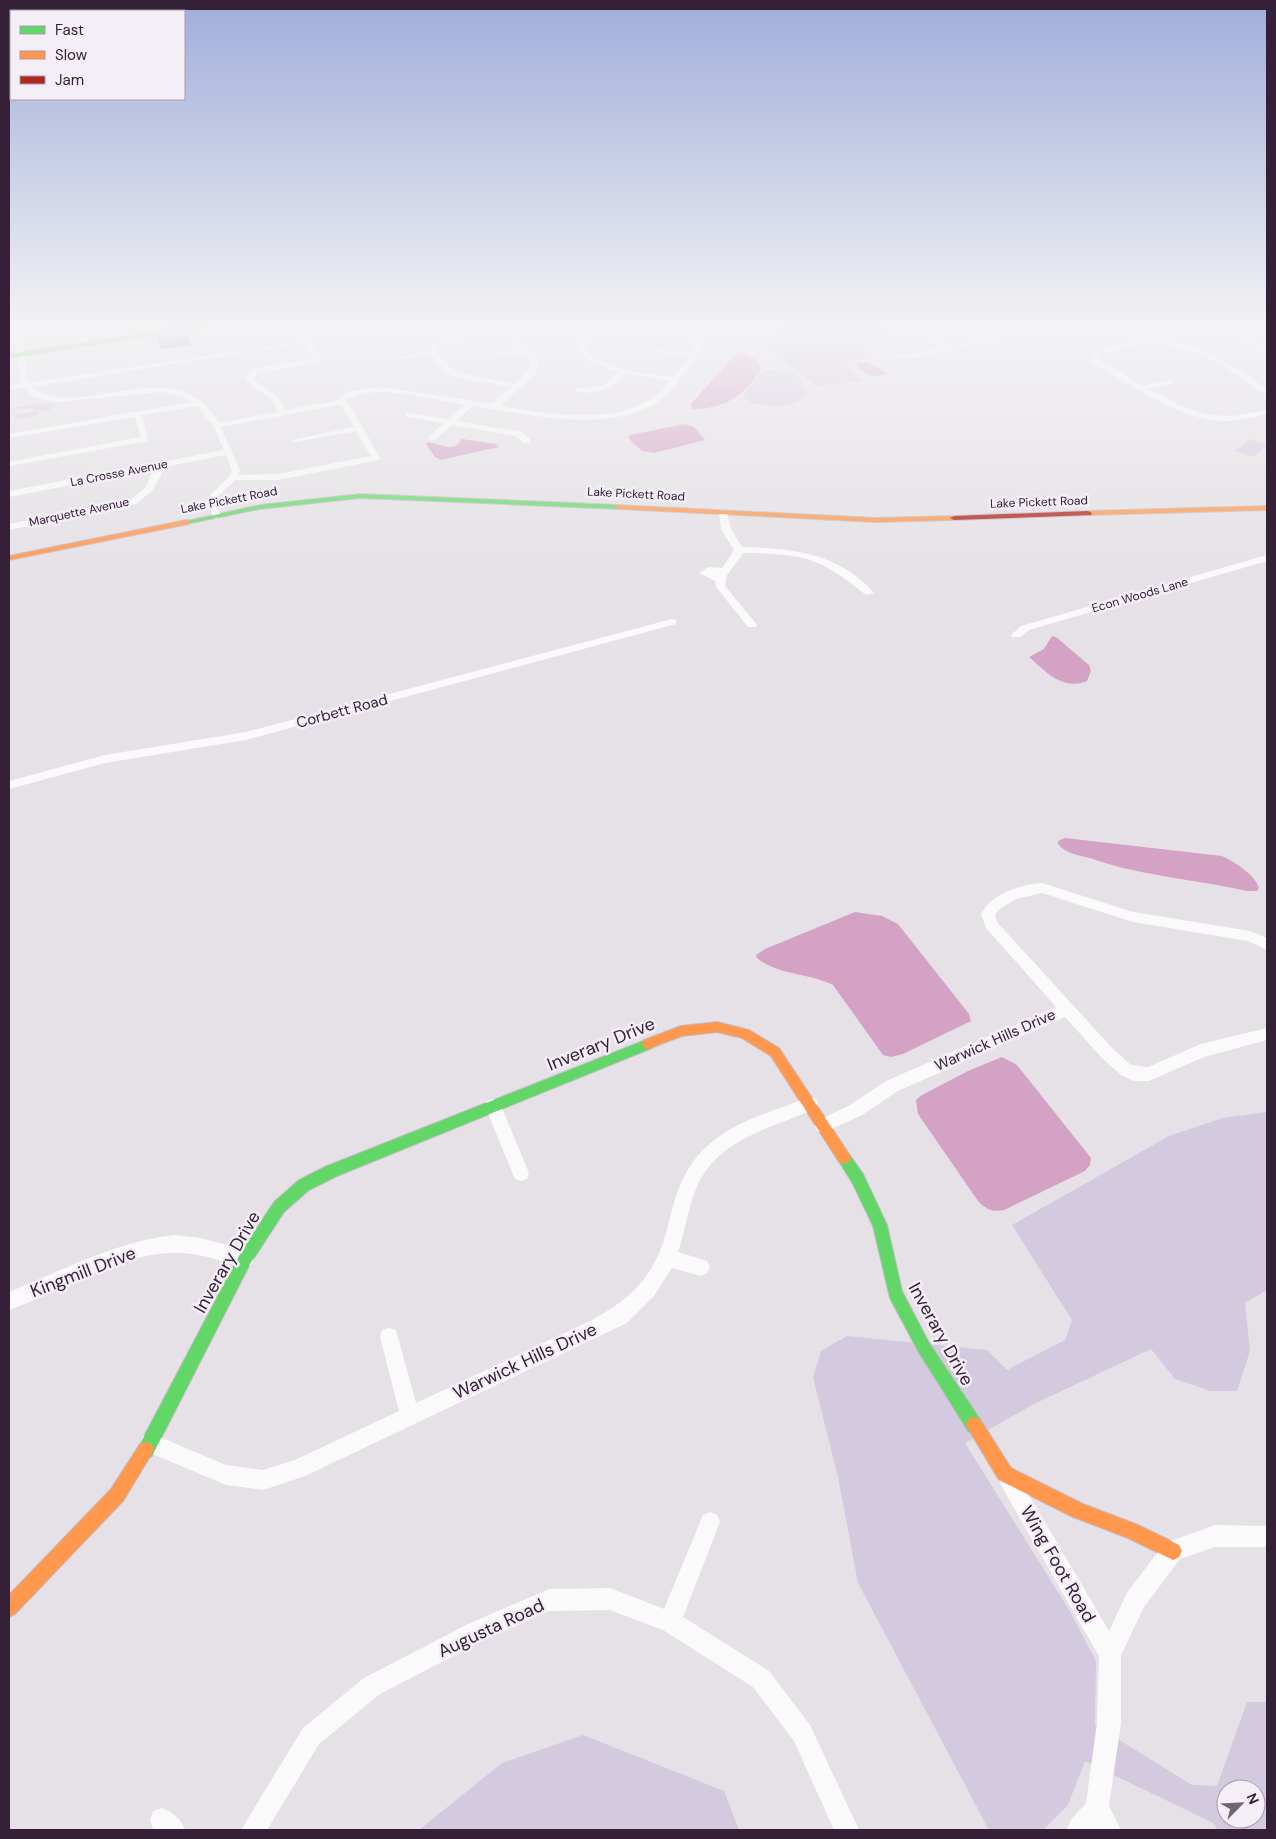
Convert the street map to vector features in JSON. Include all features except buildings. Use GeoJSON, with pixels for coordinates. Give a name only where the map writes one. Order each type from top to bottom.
{"type":"FeatureCollection","features":[{"type":"Feature","properties":{"kind":"main road","name":"Lake Pickett Road"},"geometry":{"type":"LineString","coordinates":[[9,558],[290,502],[374,496],[911,520],[1267,508]]}},
{"type":"Feature","properties":{"kind":"main road","name":"Inverary Drive"},"geometry":{"type":"LineString","coordinates":[[9,1608],[117,1495],[150,1443],[245,1259],[279,1207],[304,1185],[332,1171],[681,1031],[717,1027],[745,1034],[775,1052],[858,1179],[880,1225],[895,1293],[923,1346],[1005,1474]]}},
{"type":"Feature","properties":{"kind":"main road"},"geometry":{"type":"LineString","coordinates":[[1005,1474],[1079,1511],[1132,1531],[1173,1551]]}},
{"type":"Feature","properties":{"kind":"street"},"geometry":{"type":"LineString","coordinates":[[9,436],[160,410]]}},
{"type":"Feature","properties":{"kind":"street"},"geometry":{"type":"LineString","coordinates":[[206,410],[218,425],[236,471],[233,478],[215,494],[216,516]]}},
{"type":"Feature","properties":{"kind":"street"},"geometry":{"type":"LineString","coordinates":[[218,425],[300,410]]}},
{"type":"Feature","properties":{"kind":"street"},"geometry":{"type":"LineString","coordinates":[[233,478],[278,477],[376,458],[349,410]]}},
{"type":"Feature","properties":{"kind":"street"},"geometry":{"type":"LineString","coordinates":[[432,438],[464,410]]}},
{"type":"Feature","properties":{"kind":"street"},"geometry":{"type":"LineString","coordinates":[[507,410],[564,418],[596,416],[622,410]]}},
{"type":"Feature","properties":{"kind":"street"},"geometry":{"type":"LineString","coordinates":[[1185,410],[1204,417],[1235,419],[1267,412]]}},
{"type":"Feature","properties":{"kind":"street"},"geometry":{"type":"LineString","coordinates":[[9,464],[145,439],[138,414]]}},
{"type":"Feature","properties":{"kind":"street"},"geometry":{"type":"LineString","coordinates":[[409,415],[519,434],[528,441]]}},
{"type":"Feature","properties":{"kind":"street"},"geometry":{"type":"LineString","coordinates":[[296,440],[359,428]]}},
{"type":"Feature","properties":{"kind":"street","name":"La Crosse Avenue"},"geometry":{"type":"LineString","coordinates":[[9,494],[228,452]]}},
{"type":"Feature","properties":{"kind":"street","name":"Marquette Avenue"},"geometry":{"type":"LineString","coordinates":[[9,527],[133,502],[150,488],[157,475],[158,466]]}},
{"type":"Feature","properties":{"kind":"street"},"geometry":{"type":"LineString","coordinates":[[723,513],[726,529],[739,550],[738,555],[722,575],[721,589],[752,625]]}},
{"type":"Feature","properties":{"kind":"street"},"geometry":{"type":"LineString","coordinates":[[739,550],[799,552],[820,558],[839,569],[869,593]]}},
{"type":"Feature","properties":{"kind":"street","name":"Econ Woods Lane"},"geometry":{"type":"LineString","coordinates":[[1016,635],[1025,628],[1267,558]]}},
{"type":"Feature","properties":{"kind":"street","name":"Corbett Road"},"geometry":{"type":"LineString","coordinates":[[9,784],[104,759],[152,750],[213,744],[246,736],[672,622]]}},
{"type":"Feature","properties":{"kind":"street"},"geometry":{"type":"LineString","coordinates":[[1067,1009],[991,924],[988,914],[995,904],[1034,888],[1042,888],[1133,918],[1250,936],[1267,944]]}},
{"type":"Feature","properties":{"kind":"street","name":"Warwick Hills Drive"},"geometry":{"type":"LineString","coordinates":[[823,1126],[856,1110],[892,1086],[1067,1009],[1118,1064],[1134,1074],[1142,1075],[1157,1072],[1201,1051],[1267,1034]]}},
{"type":"Feature","properties":{"kind":"street","name":"Warwick Hills Drive"},"geometry":{"type":"LineString","coordinates":[[150,1443],[226,1475],[263,1480],[298,1469],[620,1316],[645,1293],[668,1258],[680,1203],[693,1173],[717,1145],[810,1104]]}},
{"type":"Feature","properties":{"kind":"street"},"geometry":{"type":"LineString","coordinates":[[493,1106],[521,1174]]}},
{"type":"Feature","properties":{"kind":"street","name":"Kingmill Drive"},"geometry":{"type":"LineString","coordinates":[[9,1301],[135,1250],[175,1243],[207,1248],[245,1259]]}},
{"type":"Feature","properties":{"kind":"street"},"geometry":{"type":"LineString","coordinates":[[668,1258],[701,1267]]}},
{"type":"Feature","properties":{"kind":"street"},"geometry":{"type":"LineString","coordinates":[[389,1337],[410,1415]]}},
{"type":"Feature","properties":{"kind":"street","name":"Wing Foot Road"},"geometry":{"type":"LineString","coordinates":[[1005,1474],[1110,1654]]}},
{"type":"Feature","properties":{"kind":"street"},"geometry":{"type":"LineString","coordinates":[[670,1622],[710,1522]]}},
{"type":"Feature","properties":{"kind":"street"},"geometry":{"type":"LineString","coordinates":[[1080,1830],[1097,1808],[1109,1723],[1110,1654],[1136,1599],[1173,1551],[1215,1536],[1267,1536]]}},
{"type":"Feature","properties":{"kind":"street","name":"Augusta Road"},"geometry":{"type":"LineString","coordinates":[[253,1830],[311,1736],[372,1686],[476,1632],[549,1600],[610,1599],[670,1622],[761,1679],[802,1733],[847,1830]]}},
{"type":"Feature","properties":{"kind":"street"},"geometry":{"type":"LineString","coordinates":[[1097,1808],[1109,1830]]}},
{"type":"Feature","properties":{"kind":"shaded area"},"geometry":{"type":"Polygon","coordinates":[[[34,410],[49,410],[37,411],[38,415],[15,419],[15,415],[36,411],[34,410]]]}},
{"type":"Feature","properties":{"kind":"shaded area"},"geometry":{"type":"Polygon","coordinates":[[[685,424],[694,427],[705,440],[654,453],[642,451],[628,438],[630,435],[685,424]]]}},
{"type":"Feature","properties":{"kind":"shaded area"},"geometry":{"type":"Polygon","coordinates":[[[462,439],[496,444],[499,447],[441,460],[435,457],[426,444],[428,442],[447,447],[456,446],[462,439]]]}},
{"type":"Feature","properties":{"kind":"shaded area"},"geometry":{"type":"Polygon","coordinates":[[[1250,439],[1267,445],[1253,457],[1235,451],[1250,439]]]}},
{"type":"Feature","properties":{"kind":"shaded area"},"geometry":{"type":"Polygon","coordinates":[[[1052,636],[1056,637],[1089,665],[1091,671],[1087,681],[1070,684],[1063,682],[1048,674],[1029,657],[1044,649],[1052,636]]]}},
{"type":"Feature","properties":{"kind":"shaded area"},"geometry":{"type":"Polygon","coordinates":[[[1065,838],[1222,856],[1249,874],[1259,888],[1257,891],[1246,891],[1115,866],[1066,851],[1058,844],[1058,841],[1065,838]]]}},
{"type":"Feature","properties":{"kind":"shaded area"},"geometry":{"type":"Polygon","coordinates":[[[855,912],[882,916],[898,924],[969,1014],[971,1021],[903,1054],[891,1057],[883,1055],[833,985],[774,968],[757,958],[756,955],[765,949],[855,912]]]}},
{"type":"Feature","properties":{"kind":"shaded area"},"geometry":{"type":"Polygon","coordinates":[[[1002,1057],[1017,1065],[1091,1158],[1090,1165],[1085,1171],[1004,1210],[996,1211],[990,1210],[978,1201],[918,1114],[916,1100],[968,1071],[1002,1057]]]}},
{"type":"Feature","properties":{"kind":"shaded area"},"geometry":{"type":"Polygon","coordinates":[[[1267,1112],[1267,1290],[1245,1303],[1250,1351],[1237,1391],[1211,1391],[1175,1379],[1151,1349],[1034,1404],[965,1443],[1071,1613],[1096,1661],[1095,1725],[1192,1785],[1216,1786],[1216,1827],[1213,1823],[1085,1761],[1068,1805],[1043,1830],[989,1830],[858,1583],[838,1477],[813,1377],[821,1351],[847,1336],[987,1350],[1007,1370],[1065,1340],[1072,1320],[1012,1225],[1169,1136],[1223,1118],[1267,1112]]]}},
{"type":"Feature","properties":{"kind":"shaded area"},"geometry":{"type":"Polygon","coordinates":[[[1247,1702],[1267,1702],[1267,1830],[1218,1830],[1266,1829],[1266,1779],[1220,1779],[1247,1702]]]}},
{"type":"Feature","properties":{"kind":"shaded area"},"geometry":{"type":"Polygon","coordinates":[[[583,1735],[724,1791],[739,1830],[419,1830],[502,1763],[583,1735]]]}},
{"type":"Feature","properties":{"kind":"traffic: fast"},"geometry":{"type":"LineString","coordinates":[[186,522],[260,507],[360,496],[619,507]]}},
{"type":"Feature","properties":{"kind":"traffic: fast"},"geometry":{"type":"LineString","coordinates":[[146,1450],[245,1259],[279,1207],[304,1185],[332,1171],[648,1044]]}},
{"type":"Feature","properties":{"kind":"traffic: fast"},"geometry":{"type":"LineString","coordinates":[[844,1158],[858,1179],[880,1225],[895,1293],[923,1346],[974,1425]]}},
{"type":"Feature","properties":{"kind":"traffic: slow"},"geometry":{"type":"LineString","coordinates":[[619,507],[876,520],[954,518]]}},
{"type":"Feature","properties":{"kind":"traffic: slow"},"geometry":{"type":"LineString","coordinates":[[1088,513],[1267,508]]}},
{"type":"Feature","properties":{"kind":"traffic: slow"},"geometry":{"type":"LineString","coordinates":[[9,558],[186,522]]}},
{"type":"Feature","properties":{"kind":"traffic: slow"},"geometry":{"type":"LineString","coordinates":[[648,1044],[681,1031],[717,1027],[745,1034],[775,1052],[844,1158]]}},
{"type":"Feature","properties":{"kind":"traffic: slow"},"geometry":{"type":"LineString","coordinates":[[974,1425],[1005,1474],[1079,1511],[1132,1531],[1173,1551]]}},
{"type":"Feature","properties":{"kind":"traffic: slow"},"geometry":{"type":"LineString","coordinates":[[9,1608],[117,1495],[146,1450]]}},
{"type":"Feature","properties":{"kind":"traffic: jam"},"geometry":{"type":"LineString","coordinates":[[954,518],[1088,513]]}}]}
